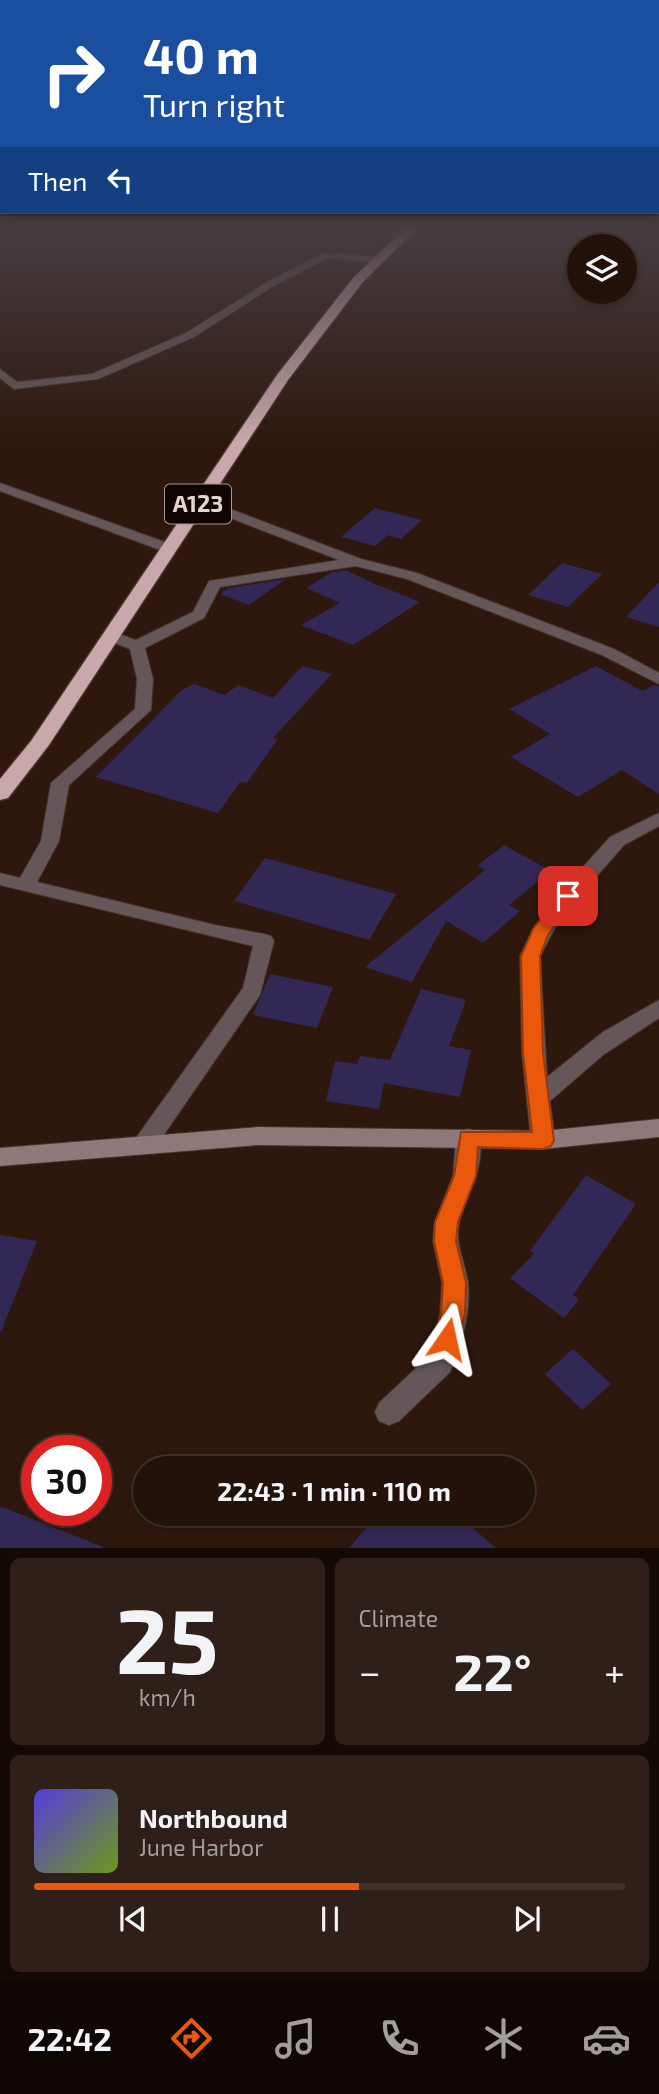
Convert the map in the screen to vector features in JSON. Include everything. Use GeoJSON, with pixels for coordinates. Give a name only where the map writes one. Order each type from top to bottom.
{"type":"FeatureCollection","features":[{"type":"Feature","properties":{"kind":"highway","name":"A123"},"geometry":{"type":"LineString","coordinates":[[0,793],[39,745],[282,378],[341,300]]}},
{"type":"Feature","properties":{"kind":"street"},"geometry":{"type":"LineString","coordinates":[[0,372],[14,386],[94,377],[190,335],[245,300]]}},
{"type":"Feature","properties":{"kind":"street"},"geometry":{"type":"LineString","coordinates":[[0,487],[168,548]]}},
{"type":"Feature","properties":{"kind":"street"},"geometry":{"type":"LineString","coordinates":[[199,501],[356,562],[412,576],[608,652],[658,678]]}},
{"type":"Feature","properties":{"kind":"street"},"geometry":{"type":"LineString","coordinates":[[110,636],[137,646],[199,615],[214,584],[356,562]]}},
{"type":"Feature","properties":{"kind":"street"},"geometry":{"type":"LineString","coordinates":[[26,885],[50,841],[60,783],[143,710],[145,679],[137,646]]}},
{"type":"Feature","properties":{"kind":"street"},"geometry":{"type":"LineString","coordinates":[[543,1140],[529,990],[530,956],[553,913],[617,841],[659,819]]}},
{"type":"Feature","properties":{"kind":"street"},"geometry":{"type":"LineString","coordinates":[[0,878],[215,932],[264,941],[253,990],[144,1145]]}},
{"type":"Feature","properties":{"kind":"street"},"geometry":{"type":"LineString","coordinates":[[539,1098],[576,1061],[615,1032],[659,1008]]}},
{"type":"Feature","properties":{"kind":"street"},"geometry":{"type":"LineString","coordinates":[[0,1157],[258,1136],[543,1140],[659,1128]]}},
{"type":"Feature","properties":{"kind":"street"},"geometry":{"type":"LineString","coordinates":[[389,1412],[441,1363],[453,1314],[455,1283],[445,1241],[447,1222],[465,1176],[468,1138]]}},
{"type":"Feature","properties":{"kind":"building"},"geometry":{"type":"Polygon","coordinates":[[[375,508],[422,520],[401,539],[388,535],[375,546],[341,537],[375,508]]]}},
{"type":"Feature","properties":{"kind":"building"},"geometry":{"type":"Polygon","coordinates":[[[562,563],[602,574],[568,607],[528,595],[562,563]]]}},
{"type":"Feature","properties":{"kind":"building"},"geometry":{"type":"Polygon","coordinates":[[[346,570],[420,602],[353,645],[301,625],[340,603],[306,588],[332,572],[346,570]]]}},
{"type":"Feature","properties":{"kind":"building"},"geometry":{"type":"Polygon","coordinates":[[[286,579],[249,605],[220,594],[228,588],[286,579]]]}},
{"type":"Feature","properties":{"kind":"building"},"geometry":{"type":"Polygon","coordinates":[[[659,582],[659,627],[626,617],[659,582]]]}},
{"type":"Feature","properties":{"kind":"building"},"geometry":{"type":"Polygon","coordinates":[[[302,666],[332,674],[273,738],[278,739],[247,783],[240,782],[218,813],[96,777],[182,690],[194,684],[225,695],[238,685],[273,698],[302,666]]]}},
{"type":"Feature","properties":{"kind":"building"},"geometry":{"type":"Polygon","coordinates":[[[596,666],[642,691],[654,685],[659,686],[659,794],[622,770],[578,797],[511,757],[550,734],[509,709],[596,666]]]}},
{"type":"Feature","properties":{"kind":"building"},"geometry":{"type":"Polygon","coordinates":[[[504,845],[551,871],[509,905],[520,911],[483,943],[446,921],[412,982],[365,967],[485,870],[477,866],[504,845]]]}},
{"type":"Feature","properties":{"kind":"building"},"geometry":{"type":"Polygon","coordinates":[[[265,858],[396,894],[369,940],[234,901],[265,858]]]}},
{"type":"Feature","properties":{"kind":"building"},"geometry":{"type":"Polygon","coordinates":[[[270,974],[333,987],[317,1028],[253,1015],[270,974]]]}},
{"type":"Feature","properties":{"kind":"building"},"geometry":{"type":"Polygon","coordinates":[[[421,989],[466,1000],[449,1046],[471,1050],[460,1097],[384,1083],[379,1109],[326,1101],[335,1061],[357,1064],[360,1056],[390,1060],[421,989]]]}},
{"type":"Feature","properties":{"kind":"building"},"geometry":{"type":"Polygon","coordinates":[[[586,1175],[636,1204],[573,1295],[579,1300],[564,1318],[510,1278],[534,1254],[530,1251],[586,1175]]]}},
{"type":"Feature","properties":{"kind":"building"},"geometry":{"type":"Polygon","coordinates":[[[0,1235],[37,1241],[1,1332],[0,1331],[0,1235]]]}},
{"type":"Feature","properties":{"kind":"building"},"geometry":{"type":"Polygon","coordinates":[[[573,1349],[611,1384],[582,1410],[545,1374],[573,1349]]]}},
{"type":"Feature","properties":{"kind":"building"},"geometry":{"type":"Polygon","coordinates":[[[0,1506],[21,1514],[21,1526],[50,1526],[103,1547],[103,1548],[0,1548],[0,1506]]]}},
{"type":"Feature","properties":{"kind":"building"},"geometry":{"type":"Polygon","coordinates":[[[368,1526],[470,1526],[496,1548],[349,1548],[368,1526]]]}},
{"type":"Feature","properties":{"kind":"route"},"geometry":{"type":"LineString","coordinates":[[447,1339],[453,1314],[455,1283],[445,1241],[447,1222],[465,1176],[468,1138],[543,1140],[533,1053],[530,956],[553,913],[568,896]]}}]}
